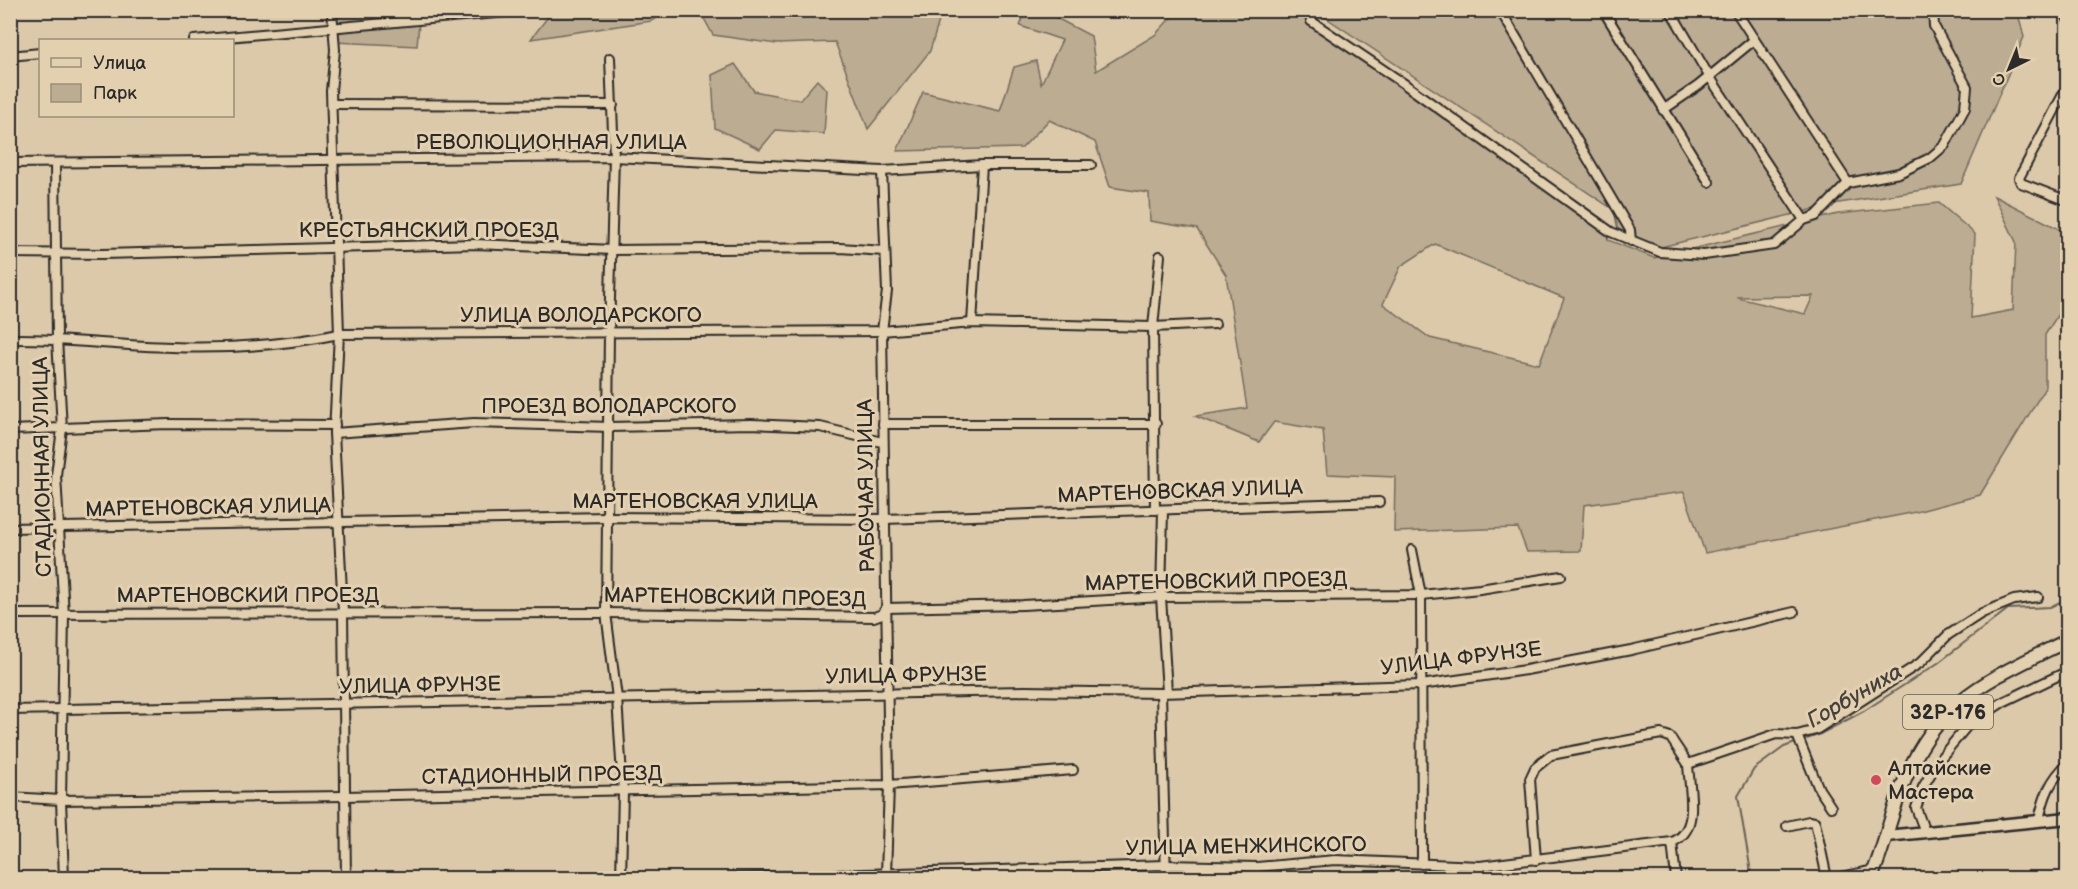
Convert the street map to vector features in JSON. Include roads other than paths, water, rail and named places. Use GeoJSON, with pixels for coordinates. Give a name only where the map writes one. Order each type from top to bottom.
{"type":"FeatureCollection","features":[{"type":"Feature","properties":{"kind":"main road","name":"32Р-176"},"geometry":{"type":"LineString","coordinates":[[1873,874],[1902,787],[1917,752],[1958,701],[1983,684],[2067,640]]}},
{"type":"Feature","properties":{"kind":"street"},"geometry":{"type":"LineString","coordinates":[[332,10],[335,29],[332,104],[339,333],[334,429],[342,612],[346,879]]}},
{"type":"Feature","properties":{"kind":"street"},"geometry":{"type":"LineString","coordinates":[[207,39],[531,10]]}},
{"type":"Feature","properties":{"kind":"street"},"geometry":{"type":"LineString","coordinates":[[1309,10],[1311,21],[1403,83],[1611,232],[1660,252],[1704,255],[1774,245],[1804,220],[1816,216],[1848,183],[1899,173],[1930,158],[1945,145],[1965,108],[1966,87],[1934,26],[1933,10]]}},
{"type":"Feature","properties":{"kind":"street"},"geometry":{"type":"LineString","coordinates":[[1500,10],[1630,230],[1631,241]]}},
{"type":"Feature","properties":{"kind":"street"},"geometry":{"type":"LineString","coordinates":[[1602,10],[1709,182]]}},
{"type":"Feature","properties":{"kind":"street"},"geometry":{"type":"LineString","coordinates":[[1670,10],[1709,76],[1804,220]]}},
{"type":"Feature","properties":{"kind":"street"},"geometry":{"type":"LineString","coordinates":[[1735,10],[1848,183]]}},
{"type":"Feature","properties":{"kind":"street"},"geometry":{"type":"LineString","coordinates":[[2065,10],[2067,19]]}},
{"type":"Feature","properties":{"kind":"street"},"geometry":{"type":"LineString","coordinates":[[1663,110],[1754,40]]}},
{"type":"Feature","properties":{"kind":"street"},"geometry":{"type":"LineString","coordinates":[[10,56],[39,53]]}},
{"type":"Feature","properties":{"kind":"street"},"geometry":{"type":"LineString","coordinates":[[610,58],[614,157],[609,333],[610,427],[606,613],[617,698],[623,792],[621,879]]}},
{"type":"Feature","properties":{"kind":"street"},"geometry":{"type":"LineString","coordinates":[[2067,85],[2019,178],[2021,183],[2067,201]]}},
{"type":"Feature","properties":{"kind":"street"},"geometry":{"type":"LineString","coordinates":[[332,104],[613,105]]}},
{"type":"Feature","properties":{"kind":"street","name":"РЕВОЛЮЦИОННАЯ УЛИЦА"},"geometry":{"type":"LineString","coordinates":[[10,163],[614,157],[882,171],[982,165],[1091,165]]}},
{"type":"Feature","properties":{"kind":"street","name":"СТАДИОННАЯ УЛИЦА"},"geometry":{"type":"LineString","coordinates":[[54,163],[57,338],[62,429],[56,475],[64,615],[61,800],[64,879]]}},
{"type":"Feature","properties":{"kind":"street"},"geometry":{"type":"LineString","coordinates":[[972,323],[982,165]]}},
{"type":"Feature","properties":{"kind":"street","name":"РАБОЧАЯ УЛИЦА"},"geometry":{"type":"LineString","coordinates":[[882,171],[886,291],[882,331],[882,442],[889,785],[886,874]]}},
{"type":"Feature","properties":{"kind":"street","name":"КРЕСТЬЯНСКИЙ ПРОЕЗД"},"geometry":{"type":"LineString","coordinates":[[10,253],[55,254],[475,244],[613,250],[840,248],[884,251]]}},
{"type":"Feature","properties":{"kind":"street"},"geometry":{"type":"LineString","coordinates":[[1160,256],[1153,327],[1164,693],[1166,879]]}},
{"type":"Feature","properties":{"kind":"street","name":"УЛИЦА ВОЛОДАРСКОГО"},"geometry":{"type":"LineString","coordinates":[[10,339],[57,338],[171,348],[292,344],[339,333],[882,331],[972,323],[1153,327],[1215,324]]}},
{"type":"Feature","properties":{"kind":"street","name":"ПРОЕЗД ВОЛОДАРСКОГО"},"geometry":{"type":"LineString","coordinates":[[10,430],[168,424],[334,429],[474,423],[610,427],[751,424],[820,427],[882,442]]}},
{"type":"Feature","properties":{"kind":"street"},"geometry":{"type":"LineString","coordinates":[[883,424],[1156,424]]}},
{"type":"Feature","properties":{"kind":"street","name":"МАРТЕНОВСКАЯ УЛИЦА"},"geometry":{"type":"LineString","coordinates":[[10,528],[607,518],[884,519],[1379,502]]}},
{"type":"Feature","properties":{"kind":"street"},"geometry":{"type":"LineString","coordinates":[[1412,550],[1421,595],[1422,864]]}},
{"type":"Feature","properties":{"kind":"street","name":"МАРТЕНОВСКИЙ ПРОЕЗД"},"geometry":{"type":"LineString","coordinates":[[10,614],[342,612],[874,617],[882,614],[886,608],[1023,605],[1161,597],[1421,595],[1480,589],[1561,576]]}},
{"type":"Feature","properties":{"kind":"street"},"geometry":{"type":"LineString","coordinates":[[1688,764],[1776,734],[1797,735],[1816,730],[1920,663],[1948,635],[1982,614],[2014,600],[2038,597]]}},
{"type":"Feature","properties":{"kind":"street","name":"УЛИЦА ФРУНЗЕ"},"geometry":{"type":"LineString","coordinates":[[10,710],[1024,691],[1164,693],[1421,685],[1631,650],[1794,612]]}},
{"type":"Feature","properties":{"kind":"street"},"geometry":{"type":"LineString","coordinates":[[1925,831],[1916,808],[1923,787],[1939,760],[1968,725],[2003,702],[2067,671]]}},
{"type":"Feature","properties":{"kind":"street"},"geometry":{"type":"LineString","coordinates":[[1536,860],[1530,779],[1535,768],[1551,755],[1661,734],[1670,737],[1688,764],[1691,825],[1683,838],[1672,842],[1676,879]]}},
{"type":"Feature","properties":{"kind":"street"},"geometry":{"type":"LineString","coordinates":[[1797,735],[1825,802],[1831,807]]}},
{"type":"Feature","properties":{"kind":"street"},"geometry":{"type":"LineString","coordinates":[[2039,820],[2044,796],[2055,776],[2067,763]]}},
{"type":"Feature","properties":{"kind":"street","name":"СТАДИОННЫЙ ПРОЕЗД"},"geometry":{"type":"LineString","coordinates":[[10,797],[61,800],[623,792],[889,785],[1073,770]]}},
{"type":"Feature","properties":{"kind":"street"},"geometry":{"type":"LineString","coordinates":[[1886,836],[2067,818]]}},
{"type":"Feature","properties":{"kind":"street"},"geometry":{"type":"LineString","coordinates":[[1787,826],[1809,820],[1815,822],[1827,879]]}},
{"type":"Feature","properties":{"kind":"street","name":"УЛИЦА МЕНЖИНСКОГО"},"geometry":{"type":"LineString","coordinates":[[731,879],[886,874],[898,876],[1166,865],[1257,867],[1335,860],[1480,866],[1672,842]]}},
{"type":"Feature","properties":{"kind":"street"},"geometry":{"type":"LineString","coordinates":[[1480,866],[1481,879]]}},
{"type":"Feature","properties":{"kind":"street"},"geometry":{"type":"LineString","coordinates":[[1836,879],[1873,874]]}},
{"type":"Feature","properties":{"kind":"waterway","name":"Горбуниха"},"geometry":{"type":"LineString","coordinates":[[1752,878],[1738,796],[1754,769],[1784,747],[1818,735],[1864,711],[1938,663],[2008,609],[2050,607],[2068,598]]}},
{"type":"Feature","properties":{"kind":"place","name":"Алтайские Мастера"},"geometry":{"type":"Point","coordinates":[1876,780]}}]}
